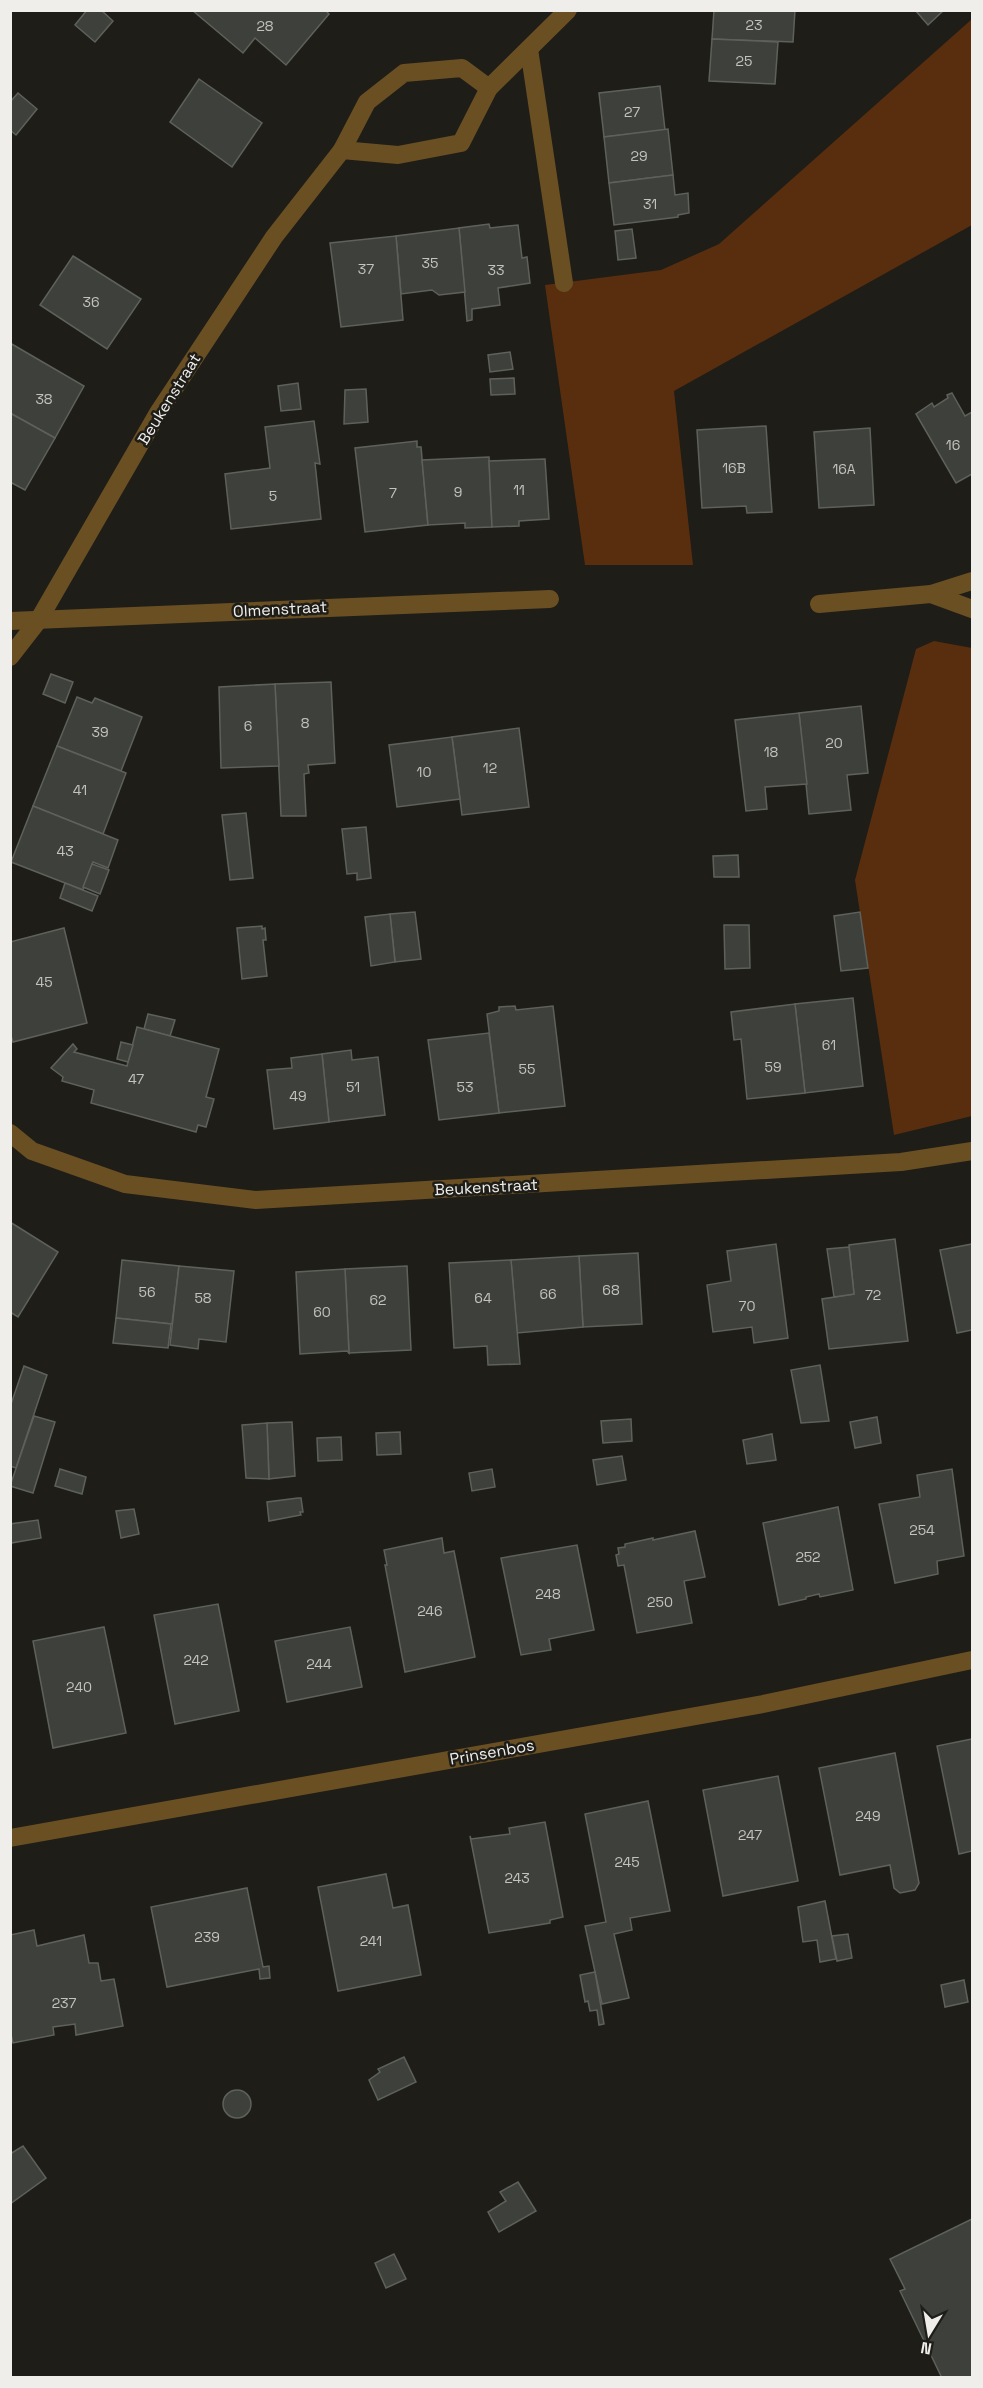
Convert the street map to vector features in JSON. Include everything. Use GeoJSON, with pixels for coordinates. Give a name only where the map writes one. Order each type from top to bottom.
{"type":"FeatureCollection","features":[{"type":"Feature","properties":{"kind":"street"},"geometry":{"type":"LineString","coordinates":[[342,150],[398,155],[461,143],[489,88],[567,10]]}},
{"type":"Feature","properties":{"kind":"street"},"geometry":{"type":"LineString","coordinates":[[529,49],[564,283]]}},
{"type":"Feature","properties":{"kind":"street","name":"Beukenstraat"},"geometry":{"type":"LineString","coordinates":[[10,657],[38,621],[158,413],[274,237],[342,150],[367,102],[404,73],[462,68],[489,88]]}},
{"type":"Feature","properties":{"kind":"street"},"geometry":{"type":"LineString","coordinates":[[819,604],[930,594],[972,581]]}},
{"type":"Feature","properties":{"kind":"street"},"geometry":{"type":"LineString","coordinates":[[930,594],[972,609]]}},
{"type":"Feature","properties":{"kind":"street","name":"Olmenstraat"},"geometry":{"type":"LineString","coordinates":[[10,621],[550,599]]}},
{"type":"Feature","properties":{"kind":"street","name":"Beukenstraat"},"geometry":{"type":"LineString","coordinates":[[10,1133],[32,1151],[124,1184],[256,1200],[901,1162],[972,1151]]}},
{"type":"Feature","properties":{"kind":"street","name":"Prinsenbos"},"geometry":{"type":"LineString","coordinates":[[10,1838],[763,1704],[972,1660]]}},
{"type":"Feature","properties":{"kind":"shaded area"},"geometry":{"type":"Polygon","coordinates":[[[972,19],[972,225],[674,391],[693,565],[585,565],[545,285],[661,270],[719,244],[972,19]]]}},
{"type":"Feature","properties":{"kind":"shaded area"},"geometry":{"type":"Polygon","coordinates":[[[934,641],[972,648],[972,1116],[894,1135],[855,880],[916,649],[934,641]]]}},
{"type":"Feature","properties":{"kind":"building"},"geometry":{"type":"Polygon","coordinates":[[[87,10],[101,10],[113,21],[95,42],[75,25],[87,10]]]}},
{"type":"Feature","properties":{"kind":"building"},"geometry":{"type":"Polygon","coordinates":[[[192,10],[325,10],[329,14],[286,65],[255,38],[243,53],[192,10]]]}},
{"type":"Feature","properties":{"kind":"building"},"geometry":{"type":"Polygon","coordinates":[[[714,10],[795,10],[793,42],[712,39],[714,10]]]}},
{"type":"Feature","properties":{"kind":"building"},"geometry":{"type":"Polygon","coordinates":[[[915,10],[944,10],[928,25],[915,10]]]}},
{"type":"Feature","properties":{"kind":"building"},"geometry":{"type":"Polygon","coordinates":[[[712,39],[778,42],[775,84],[709,81],[712,39]]]}},
{"type":"Feature","properties":{"kind":"building"},"geometry":{"type":"Polygon","coordinates":[[[199,79],[262,123],[232,167],[170,122],[199,79]]]}},
{"type":"Feature","properties":{"kind":"building"},"geometry":{"type":"Polygon","coordinates":[[[660,86],[665,130],[604,137],[599,93],[660,86]]]}},
{"type":"Feature","properties":{"kind":"building"},"geometry":{"type":"Polygon","coordinates":[[[18,93],[37,109],[16,135],[10,130],[10,102],[18,93]]]}},
{"type":"Feature","properties":{"kind":"building"},"geometry":{"type":"Polygon","coordinates":[[[668,129],[673,175],[609,183],[604,137],[668,129]]]}},
{"type":"Feature","properties":{"kind":"building"},"geometry":{"type":"Polygon","coordinates":[[[673,175],[675,195],[688,193],[689,213],[678,215],[678,217],[614,225],[609,183],[673,175]]]}},
{"type":"Feature","properties":{"kind":"building"},"geometry":{"type":"Polygon","coordinates":[[[489,224],[490,228],[518,225],[522,258],[527,257],[530,283],[498,288],[500,305],[472,309],[472,320],[467,321],[459,228],[489,224]]]}},
{"type":"Feature","properties":{"kind":"building"},"geometry":{"type":"Polygon","coordinates":[[[459,228],[465,292],[439,295],[432,290],[401,294],[396,236],[459,228]]]}},
{"type":"Feature","properties":{"kind":"building"},"geometry":{"type":"Polygon","coordinates":[[[632,229],[636,258],[618,260],[615,231],[632,229]]]}},
{"type":"Feature","properties":{"kind":"building"},"geometry":{"type":"Polygon","coordinates":[[[396,236],[403,320],[341,327],[330,243],[396,236]]]}},
{"type":"Feature","properties":{"kind":"building"},"geometry":{"type":"Polygon","coordinates":[[[73,256],[141,299],[107,349],[40,305],[73,256]]]}},
{"type":"Feature","properties":{"kind":"building"},"geometry":{"type":"Polygon","coordinates":[[[10,343],[84,386],[55,438],[10,413],[10,343]]]}},
{"type":"Feature","properties":{"kind":"building"},"geometry":{"type":"Polygon","coordinates":[[[510,352],[513,369],[490,372],[488,355],[510,352]]]}},
{"type":"Feature","properties":{"kind":"building"},"geometry":{"type":"Polygon","coordinates":[[[514,378],[515,394],[491,395],[490,379],[514,378]]]}},
{"type":"Feature","properties":{"kind":"building"},"geometry":{"type":"Polygon","coordinates":[[[298,383],[301,409],[281,411],[278,386],[298,383]]]}},
{"type":"Feature","properties":{"kind":"building"},"geometry":{"type":"Polygon","coordinates":[[[366,389],[368,422],[344,424],[345,390],[366,389]]]}},
{"type":"Feature","properties":{"kind":"building"},"geometry":{"type":"Polygon","coordinates":[[[952,393],[965,416],[972,412],[972,474],[956,483],[916,414],[932,403],[934,407],[952,393]]]}},
{"type":"Feature","properties":{"kind":"building"},"geometry":{"type":"Polygon","coordinates":[[[10,413],[55,438],[25,490],[10,482],[10,413]]]}},
{"type":"Feature","properties":{"kind":"building"},"geometry":{"type":"Polygon","coordinates":[[[314,421],[320,464],[315,463],[321,519],[231,529],[225,474],[270,468],[265,427],[314,421]]]}},
{"type":"Feature","properties":{"kind":"building"},"geometry":{"type":"Polygon","coordinates":[[[766,426],[772,512],[747,513],[746,506],[702,508],[697,430],[766,426]]]}},
{"type":"Feature","properties":{"kind":"building"},"geometry":{"type":"Polygon","coordinates":[[[870,428],[874,505],[819,508],[814,432],[870,428]]]}},
{"type":"Feature","properties":{"kind":"building"},"geometry":{"type":"Polygon","coordinates":[[[417,441],[417,447],[421,447],[428,525],[365,532],[355,448],[417,441]]]}},
{"type":"Feature","properties":{"kind":"building"},"geometry":{"type":"Polygon","coordinates":[[[489,457],[492,527],[465,528],[465,523],[428,525],[422,460],[489,457]]]}},
{"type":"Feature","properties":{"kind":"building"},"geometry":{"type":"Polygon","coordinates":[[[545,459],[549,519],[519,521],[519,526],[492,527],[489,461],[545,459]]]}},
{"type":"Feature","properties":{"kind":"building"},"geometry":{"type":"Polygon","coordinates":[[[51,674],[73,682],[65,703],[43,694],[51,674]]]}},
{"type":"Feature","properties":{"kind":"building"},"geometry":{"type":"Polygon","coordinates":[[[331,682],[335,763],[308,765],[309,773],[304,774],[306,816],[281,816],[275,684],[331,682]]]}},
{"type":"Feature","properties":{"kind":"building"},"geometry":{"type":"Polygon","coordinates":[[[275,684],[279,766],[221,768],[219,687],[275,684]]]}},
{"type":"Feature","properties":{"kind":"building"},"geometry":{"type":"Polygon","coordinates":[[[77,697],[92,703],[95,698],[142,717],[121,771],[57,746],[77,697]]]}},
{"type":"Feature","properties":{"kind":"building"},"geometry":{"type":"Polygon","coordinates":[[[861,706],[868,773],[847,775],[851,810],[809,814],[799,713],[861,706]]]}},
{"type":"Feature","properties":{"kind":"building"},"geometry":{"type":"Polygon","coordinates":[[[799,713],[807,784],[765,787],[767,809],[746,811],[735,720],[799,713]]]}},
{"type":"Feature","properties":{"kind":"building"},"geometry":{"type":"Polygon","coordinates":[[[519,728],[529,807],[462,815],[452,737],[519,728]]]}},
{"type":"Feature","properties":{"kind":"building"},"geometry":{"type":"Polygon","coordinates":[[[452,737],[460,799],[397,807],[389,745],[452,737]]]}},
{"type":"Feature","properties":{"kind":"building"},"geometry":{"type":"Polygon","coordinates":[[[57,746],[126,773],[103,834],[33,806],[57,746]]]}},
{"type":"Feature","properties":{"kind":"building"},"geometry":{"type":"Polygon","coordinates":[[[33,806],[118,840],[108,868],[93,862],[83,890],[11,862],[33,806]]]}},
{"type":"Feature","properties":{"kind":"building"},"geometry":{"type":"Polygon","coordinates":[[[246,813],[253,878],[230,880],[222,815],[246,813]]]}},
{"type":"Feature","properties":{"kind":"building"},"geometry":{"type":"Polygon","coordinates":[[[366,827],[371,878],[357,880],[357,873],[347,874],[342,829],[366,827]]]}},
{"type":"Feature","properties":{"kind":"building"},"geometry":{"type":"Polygon","coordinates":[[[738,855],[739,877],[714,877],[713,856],[738,855]]]}},
{"type":"Feature","properties":{"kind":"building"},"geometry":{"type":"Polygon","coordinates":[[[92,864],[109,870],[100,894],[83,887],[92,864]]]}},
{"type":"Feature","properties":{"kind":"building"},"geometry":{"type":"Polygon","coordinates":[[[65,883],[98,896],[92,911],[60,898],[65,883]]]}},
{"type":"Feature","properties":{"kind":"building"},"geometry":{"type":"Polygon","coordinates":[[[415,912],[421,959],[395,962],[390,914],[415,912]]]}},
{"type":"Feature","properties":{"kind":"building"},"geometry":{"type":"Polygon","coordinates":[[[860,912],[868,968],[841,971],[834,916],[860,912]]]}},
{"type":"Feature","properties":{"kind":"building"},"geometry":{"type":"Polygon","coordinates":[[[390,914],[395,962],[371,966],[365,917],[390,914]]]}},
{"type":"Feature","properties":{"kind":"building"},"geometry":{"type":"Polygon","coordinates":[[[724,925],[749,925],[750,968],[725,969],[724,925]]]}},
{"type":"Feature","properties":{"kind":"building"},"geometry":{"type":"Polygon","coordinates":[[[262,926],[262,929],[265,928],[266,940],[263,940],[267,976],[242,979],[237,928],[262,926]]]}},
{"type":"Feature","properties":{"kind":"building"},"geometry":{"type":"Polygon","coordinates":[[[64,928],[87,1023],[13,1042],[10,1033],[10,942],[64,928]]]}},
{"type":"Feature","properties":{"kind":"building"},"geometry":{"type":"Polygon","coordinates":[[[853,998],[863,1086],[805,1093],[795,1004],[853,998]]]}},
{"type":"Feature","properties":{"kind":"building"},"geometry":{"type":"Polygon","coordinates":[[[795,1004],[805,1093],[747,1099],[741,1039],[734,1040],[731,1012],[795,1004]]]}},
{"type":"Feature","properties":{"kind":"building"},"geometry":{"type":"Polygon","coordinates":[[[515,1006],[516,1010],[553,1006],[565,1106],[499,1113],[487,1014],[499,1011],[499,1007],[515,1006]]]}},
{"type":"Feature","properties":{"kind":"building"},"geometry":{"type":"Polygon","coordinates":[[[148,1014],[175,1020],[170,1036],[144,1029],[148,1014]]]}},
{"type":"Feature","properties":{"kind":"building"},"geometry":{"type":"Polygon","coordinates":[[[137,1027],[219,1049],[206,1097],[214,1099],[206,1127],[198,1125],[196,1132],[91,1103],[94,1090],[62,1081],[63,1077],[51,1068],[73,1044],[77,1049],[74,1052],[127,1066],[137,1027]]]}},
{"type":"Feature","properties":{"kind":"building"},"geometry":{"type":"Polygon","coordinates":[[[489,1033],[499,1113],[439,1120],[428,1040],[489,1033]]]}},
{"type":"Feature","properties":{"kind":"building"},"geometry":{"type":"Polygon","coordinates":[[[121,1042],[133,1045],[128,1062],[117,1059],[121,1042]]]}},
{"type":"Feature","properties":{"kind":"building"},"geometry":{"type":"Polygon","coordinates":[[[351,1050],[352,1060],[378,1057],[385,1115],[329,1122],[322,1054],[351,1050]]]}},
{"type":"Feature","properties":{"kind":"building"},"geometry":{"type":"Polygon","coordinates":[[[322,1054],[329,1122],[274,1129],[267,1070],[292,1068],[291,1058],[322,1054]]]}},
{"type":"Feature","properties":{"kind":"building"},"geometry":{"type":"Polygon","coordinates":[[[10,1222],[58,1252],[18,1317],[10,1312],[10,1222]]]}},
{"type":"Feature","properties":{"kind":"building"},"geometry":{"type":"Polygon","coordinates":[[[895,1239],[908,1341],[829,1349],[822,1299],[854,1294],[849,1245],[895,1239]]]}},
{"type":"Feature","properties":{"kind":"building"},"geometry":{"type":"Polygon","coordinates":[[[776,1244],[788,1338],[754,1343],[752,1327],[713,1332],[707,1285],[731,1281],[727,1251],[776,1244]]]}},
{"type":"Feature","properties":{"kind":"building"},"geometry":{"type":"Polygon","coordinates":[[[972,1244],[972,1330],[957,1333],[940,1250],[972,1244]]]}},
{"type":"Feature","properties":{"kind":"building"},"geometry":{"type":"Polygon","coordinates":[[[849,1247],[854,1294],[834,1297],[827,1249],[849,1247]]]}},
{"type":"Feature","properties":{"kind":"building"},"geometry":{"type":"Polygon","coordinates":[[[638,1253],[642,1324],[583,1327],[579,1256],[638,1253]]]}},
{"type":"Feature","properties":{"kind":"building"},"geometry":{"type":"Polygon","coordinates":[[[579,1256],[583,1327],[517,1333],[511,1260],[579,1256]]]}},
{"type":"Feature","properties":{"kind":"building"},"geometry":{"type":"Polygon","coordinates":[[[122,1260],[179,1266],[172,1324],[116,1318],[122,1260]]]}},
{"type":"Feature","properties":{"kind":"building"},"geometry":{"type":"Polygon","coordinates":[[[511,1260],[520,1364],[488,1365],[487,1346],[454,1348],[449,1263],[511,1260]]]}},
{"type":"Feature","properties":{"kind":"building"},"geometry":{"type":"Polygon","coordinates":[[[179,1266],[234,1271],[226,1342],[199,1339],[198,1349],[170,1345],[179,1266]]]}},
{"type":"Feature","properties":{"kind":"building"},"geometry":{"type":"Polygon","coordinates":[[[407,1266],[411,1350],[349,1353],[345,1269],[407,1266]]]}},
{"type":"Feature","properties":{"kind":"building"},"geometry":{"type":"Polygon","coordinates":[[[345,1269],[349,1353],[347,1351],[300,1354],[296,1272],[345,1269]]]}},
{"type":"Feature","properties":{"kind":"building"},"geometry":{"type":"Polygon","coordinates":[[[116,1318],[171,1324],[168,1348],[113,1343],[116,1318]]]}},
{"type":"Feature","properties":{"kind":"building"},"geometry":{"type":"Polygon","coordinates":[[[820,1365],[829,1421],[801,1423],[791,1370],[820,1365]]]}},
{"type":"Feature","properties":{"kind":"building"},"geometry":{"type":"Polygon","coordinates":[[[24,1366],[47,1375],[16,1468],[10,1466],[10,1407],[24,1366]]]}},
{"type":"Feature","properties":{"kind":"building"},"geometry":{"type":"Polygon","coordinates":[[[34,1416],[55,1422],[33,1493],[10,1486],[34,1416]]]}},
{"type":"Feature","properties":{"kind":"building"},"geometry":{"type":"Polygon","coordinates":[[[877,1417],[881,1443],[855,1448],[850,1422],[877,1417]]]}},
{"type":"Feature","properties":{"kind":"building"},"geometry":{"type":"Polygon","coordinates":[[[631,1419],[632,1441],[603,1443],[601,1421],[631,1419]]]}},
{"type":"Feature","properties":{"kind":"building"},"geometry":{"type":"Polygon","coordinates":[[[292,1422],[295,1476],[269,1479],[267,1423],[292,1422]]]}},
{"type":"Feature","properties":{"kind":"building"},"geometry":{"type":"Polygon","coordinates":[[[267,1423],[269,1479],[246,1478],[242,1425],[267,1423]]]}},
{"type":"Feature","properties":{"kind":"building"},"geometry":{"type":"Polygon","coordinates":[[[400,1432],[401,1454],[377,1455],[376,1433],[400,1432]]]}},
{"type":"Feature","properties":{"kind":"building"},"geometry":{"type":"Polygon","coordinates":[[[772,1434],[776,1460],[747,1464],[743,1440],[772,1434]]]}},
{"type":"Feature","properties":{"kind":"building"},"geometry":{"type":"Polygon","coordinates":[[[341,1437],[342,1460],[318,1461],[317,1438],[341,1437]]]}},
{"type":"Feature","properties":{"kind":"building"},"geometry":{"type":"Polygon","coordinates":[[[622,1456],[626,1480],[597,1485],[593,1460],[622,1456]]]}},
{"type":"Feature","properties":{"kind":"building"},"geometry":{"type":"Polygon","coordinates":[[[60,1469],[86,1477],[82,1494],[55,1486],[60,1469]]]}},
{"type":"Feature","properties":{"kind":"building"},"geometry":{"type":"Polygon","coordinates":[[[492,1469],[495,1487],[472,1491],[469,1473],[492,1469]]]}},
{"type":"Feature","properties":{"kind":"building"},"geometry":{"type":"Polygon","coordinates":[[[952,1469],[964,1556],[937,1561],[938,1574],[895,1583],[879,1504],[920,1497],[917,1475],[952,1469]]]}},
{"type":"Feature","properties":{"kind":"building"},"geometry":{"type":"Polygon","coordinates":[[[301,1498],[303,1512],[300,1512],[301,1515],[269,1521],[267,1502],[301,1498]]]}},
{"type":"Feature","properties":{"kind":"building"},"geometry":{"type":"Polygon","coordinates":[[[838,1507],[853,1590],[820,1597],[819,1594],[779,1605],[763,1523],[838,1507]]]}},
{"type":"Feature","properties":{"kind":"building"},"geometry":{"type":"Polygon","coordinates":[[[134,1509],[139,1534],[121,1538],[116,1511],[134,1509]]]}},
{"type":"Feature","properties":{"kind":"building"},"geometry":{"type":"Polygon","coordinates":[[[38,1520],[41,1538],[11,1543],[10,1524],[38,1520]]]}},
{"type":"Feature","properties":{"kind":"building"},"geometry":{"type":"Polygon","coordinates":[[[695,1531],[705,1577],[684,1581],[692,1623],[637,1633],[624,1565],[618,1566],[616,1555],[619,1554],[618,1548],[625,1547],[625,1544],[695,1531]]]}},
{"type":"Feature","properties":{"kind":"building"},"geometry":{"type":"Polygon","coordinates":[[[442,1538],[444,1553],[454,1551],[475,1657],[405,1672],[384,1550],[442,1538]]]}},
{"type":"Feature","properties":{"kind":"building"},"geometry":{"type":"Polygon","coordinates":[[[577,1545],[594,1630],[549,1639],[551,1650],[521,1655],[501,1558],[577,1545]]]}},
{"type":"Feature","properties":{"kind":"building"},"geometry":{"type":"Polygon","coordinates":[[[218,1604],[239,1711],[175,1724],[154,1615],[218,1604]]]}},
{"type":"Feature","properties":{"kind":"building"},"geometry":{"type":"Polygon","coordinates":[[[104,1627],[126,1733],[53,1748],[33,1641],[104,1627]]]}},
{"type":"Feature","properties":{"kind":"building"},"geometry":{"type":"Polygon","coordinates":[[[350,1627],[362,1687],[287,1702],[275,1641],[350,1627]]]}},
{"type":"Feature","properties":{"kind":"building"},"geometry":{"type":"Polygon","coordinates":[[[972,1739],[972,1851],[959,1854],[937,1746],[972,1739]]]}},
{"type":"Feature","properties":{"kind":"building"},"geometry":{"type":"Polygon","coordinates":[[[895,1753],[919,1883],[915,1890],[900,1893],[894,1888],[890,1865],[840,1875],[819,1768],[895,1753]]]}},
{"type":"Feature","properties":{"kind":"building"},"geometry":{"type":"Polygon","coordinates":[[[778,1776],[798,1881],[723,1896],[703,1790],[778,1776]]]}},
{"type":"Feature","properties":{"kind":"building"},"geometry":{"type":"Polygon","coordinates":[[[648,1801],[670,1911],[630,1918],[632,1930],[614,1934],[629,1998],[602,2004],[585,1926],[606,1922],[585,1814],[648,1801]]]}},
{"type":"Feature","properties":{"kind":"building"},"geometry":{"type":"Polygon","coordinates":[[[545,1822],[563,1917],[550,1920],[550,1923],[489,1933],[470,1836],[471,1839],[510,1834],[509,1828],[545,1822]]]}},
{"type":"Feature","properties":{"kind":"building"},"geometry":{"type":"Polygon","coordinates":[[[386,1874],[393,1908],[408,1905],[421,1975],[338,1991],[318,1887],[386,1874]]]}},
{"type":"Feature","properties":{"kind":"building"},"geometry":{"type":"Polygon","coordinates":[[[247,1888],[263,1967],[269,1966],[270,1978],[260,1979],[259,1969],[167,1987],[151,1907],[247,1888]]]}},
{"type":"Feature","properties":{"kind":"building"},"geometry":{"type":"Polygon","coordinates":[[[825,1901],[836,1959],[820,1962],[817,1940],[803,1942],[798,1907],[825,1901]]]}},
{"type":"Feature","properties":{"kind":"building"},"geometry":{"type":"Polygon","coordinates":[[[34,1930],[37,1946],[84,1935],[89,1963],[98,1963],[101,1981],[114,1979],[123,2026],[76,2035],[75,2024],[53,2027],[54,2035],[13,2043],[10,2030],[10,1935],[34,1930]]]}},
{"type":"Feature","properties":{"kind":"building"},"geometry":{"type":"Polygon","coordinates":[[[848,1934],[852,1958],[837,1961],[832,1936],[848,1934]]]}},
{"type":"Feature","properties":{"kind":"building"},"geometry":{"type":"Polygon","coordinates":[[[595,1972],[604,2024],[599,2025],[597,2010],[590,2011],[588,2001],[585,2002],[580,1975],[595,1972]]]}},
{"type":"Feature","properties":{"kind":"building"},"geometry":{"type":"Polygon","coordinates":[[[964,1980],[968,2002],[945,2007],[941,1985],[964,1980]]]}},
{"type":"Feature","properties":{"kind":"building"},"geometry":{"type":"Polygon","coordinates":[[[404,2057],[416,2082],[378,2100],[369,2080],[380,2072],[378,2069],[404,2057]]]}},
{"type":"Feature","properties":{"kind":"building"},"geometry":{"type":"Polygon","coordinates":[[[237,2090],[247,2094],[251,2104],[247,2114],[237,2118],[227,2114],[223,2104],[227,2094],[237,2090]]]}},
{"type":"Feature","properties":{"kind":"building"},"geometry":{"type":"Polygon","coordinates":[[[23,2146],[46,2178],[10,2204],[10,2154],[23,2146]]]}},
{"type":"Feature","properties":{"kind":"building"},"geometry":{"type":"Polygon","coordinates":[[[518,2182],[536,2211],[499,2232],[488,2212],[506,2201],[500,2192],[518,2182]]]}},
{"type":"Feature","properties":{"kind":"building"},"geometry":{"type":"Polygon","coordinates":[[[972,2219],[972,2378],[942,2378],[900,2291],[905,2289],[890,2259],[972,2219]]]}},
{"type":"Feature","properties":{"kind":"building"},"geometry":{"type":"Polygon","coordinates":[[[394,2254],[406,2279],[386,2288],[375,2263],[394,2254]]]}}]}
